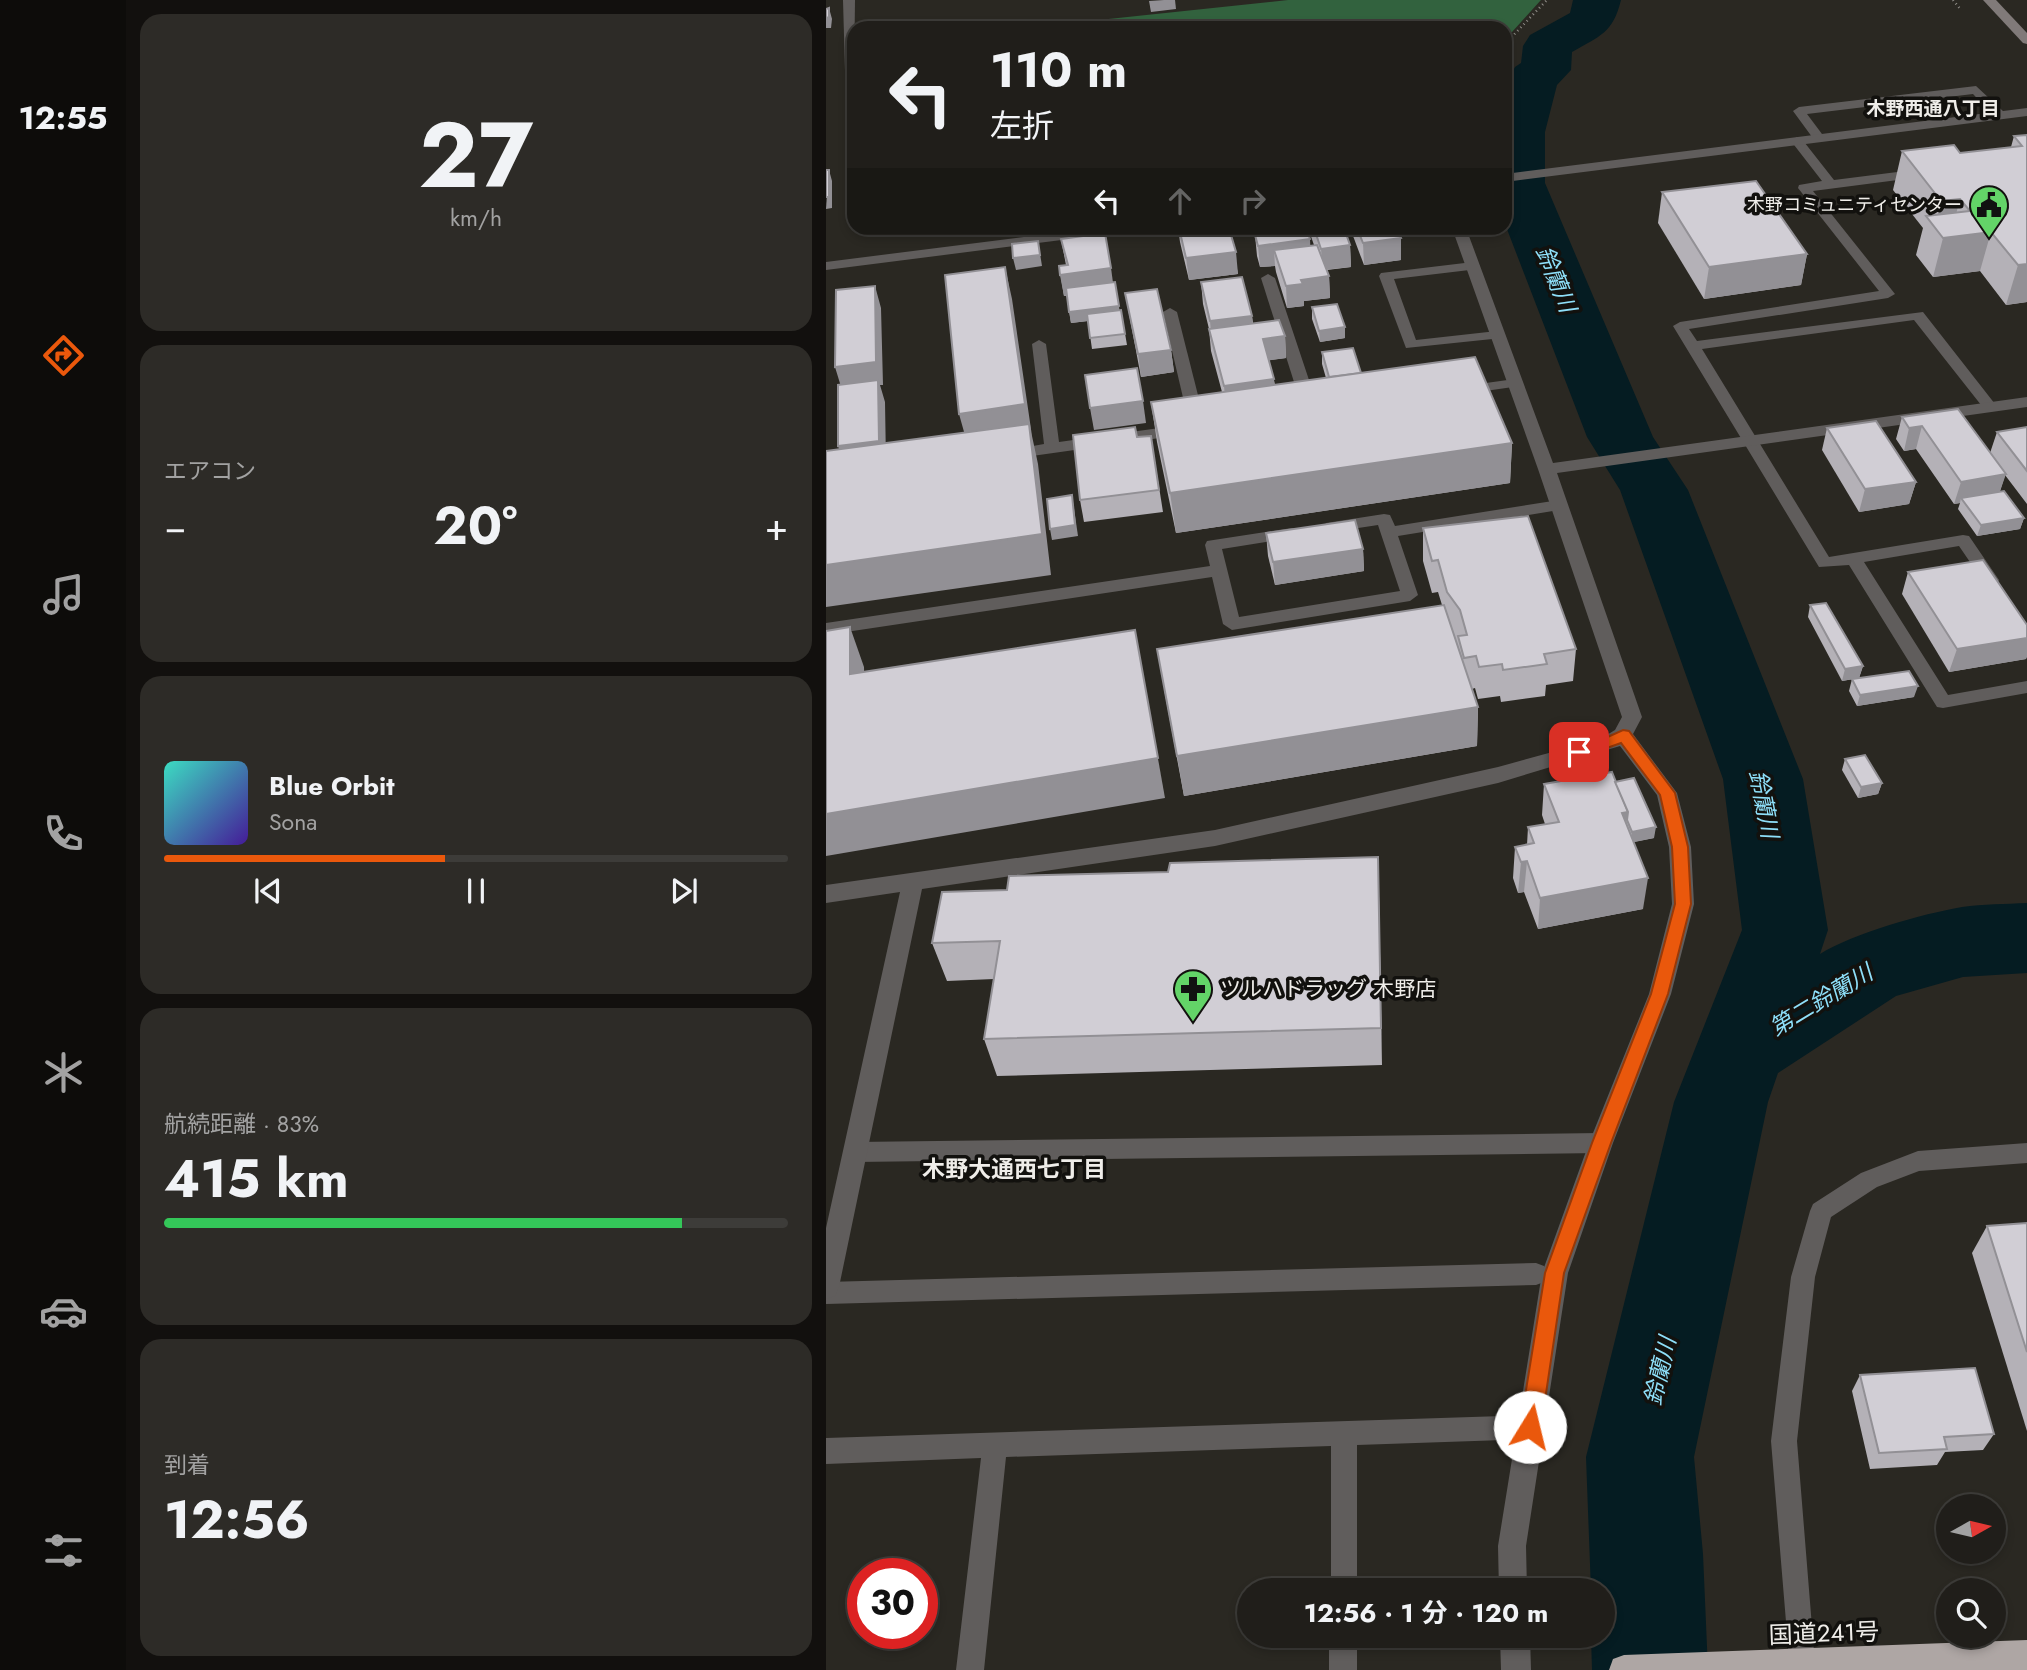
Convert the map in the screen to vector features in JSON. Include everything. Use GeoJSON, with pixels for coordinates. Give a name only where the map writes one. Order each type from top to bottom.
{"type":"FeatureCollection","features":[{"type":"Feature","properties":{"kind":"highway","name":"国道241号"},"geometry":{"type":"LineString","coordinates":[[1623,1670],[1756,1665],[1801,1667],[1998,1663],[2027,1655]]}},
{"type":"Feature","properties":{"kind":"street"},"geometry":{"type":"LineString","coordinates":[[849,0],[850,21]]}},
{"type":"Feature","properties":{"kind":"street"},"geometry":{"type":"LineString","coordinates":[[1989,0],[2024,34]]}},
{"type":"Feature","properties":{"kind":"street"},"geometry":{"type":"LineString","coordinates":[[1512,177],[2027,112]]}},
{"type":"Feature","properties":{"kind":"street"},"geometry":{"type":"LineString","coordinates":[[826,266],[1070,235]]}},
{"type":"Feature","properties":{"kind":"street"},"geometry":{"type":"LineString","coordinates":[[826,894],[1215,838],[1498,775],[1606,745],[1623,735],[1632,717],[1462,235]]}},
{"type":"Feature","properties":{"kind":"street"},"geometry":{"type":"LineString","coordinates":[[1546,469],[2027,402]]}},
{"type":"Feature","properties":{"kind":"street"},"geometry":{"type":"LineString","coordinates":[[1513,1578],[1512,1546],[1555,1273],[1601,1143],[1660,994],[1683,904],[1680,847],[1667,793],[1623,735]]}},
{"type":"Feature","properties":{"kind":"street"},"geometry":{"type":"LineString","coordinates":[[826,1287],[913,882]]}},
{"type":"Feature","properties":{"kind":"street"},"geometry":{"type":"LineString","coordinates":[[1515,1648],[1516,1670]]}},
{"type":"Feature","properties":{"kind":"lane"},"geometry":{"type":"LineString","coordinates":[[1819,138],[1799,111],[1976,90],[2000,115]]}},
{"type":"Feature","properties":{"kind":"lane"},"geometry":{"type":"LineString","coordinates":[[1797,141],[1832,184]]}},
{"type":"Feature","properties":{"kind":"lane"},"geometry":{"type":"LineString","coordinates":[[1936,171],[1804,188],[1888,294],[1680,326],[1825,563],[1963,540],[1998,591]]}},
{"type":"Feature","properties":{"kind":"lane"},"geometry":{"type":"LineString","coordinates":[[1473,266],[1386,276],[1411,345],[1497,335]]}},
{"type":"Feature","properties":{"kind":"lane"},"geometry":{"type":"LineString","coordinates":[[1268,278],[1311,412]]}},
{"type":"Feature","properties":{"kind":"lane"},"geometry":{"type":"LineString","coordinates":[[999,455],[1204,426],[1170,312]]}},
{"type":"Feature","properties":{"kind":"lane"},"geometry":{"type":"LineString","coordinates":[[1693,346],[1918,315],[1990,407]]}},
{"type":"Feature","properties":{"kind":"lane"},"geometry":{"type":"LineString","coordinates":[[1039,344],[1052,448]]}},
{"type":"Feature","properties":{"kind":"lane"},"geometry":{"type":"LineString","coordinates":[[1447,393],[1515,383]]}},
{"type":"Feature","properties":{"kind":"lane"},"geometry":{"type":"LineString","coordinates":[[1389,532],[1559,505]]}},
{"type":"Feature","properties":{"kind":"lane"},"geometry":{"type":"LineString","coordinates":[[1384,519],[1389,532],[1410,595],[1232,624],[1213,545],[1384,519]]}},
{"type":"Feature","properties":{"kind":"lane"},"geometry":{"type":"LineString","coordinates":[[1853,558],[1943,702],[2027,687]]}},
{"type":"Feature","properties":{"kind":"lane"},"geometry":{"type":"LineString","coordinates":[[826,629],[1219,570]]}},
{"type":"Feature","properties":{"kind":"lane"},"geometry":{"type":"LineString","coordinates":[[855,1152],[1601,1143]]}},
{"type":"Feature","properties":{"kind":"lane"},"geometry":{"type":"LineString","coordinates":[[1801,1667],[1784,1441],[1803,1277],[1821,1211],[1869,1180],[1918,1161],[2027,1153]]}},
{"type":"Feature","properties":{"kind":"lane"},"geometry":{"type":"LineString","coordinates":[[826,1293],[1536,1274]]}},
{"type":"Feature","properties":{"kind":"lane"},"geometry":{"type":"LineString","coordinates":[[826,1451],[1530,1427]]}},
{"type":"Feature","properties":{"kind":"lane"},"geometry":{"type":"LineString","coordinates":[[1344,1433],[1344,1578]]}},
{"type":"Feature","properties":{"kind":"lane"},"geometry":{"type":"LineString","coordinates":[[970,1670],[995,1445]]}},
{"type":"Feature","properties":{"kind":"lane"},"geometry":{"type":"LineString","coordinates":[[1343,1648],[1343,1670]]}},
{"type":"Feature","properties":{"kind":"path"},"geometry":{"type":"LineString","coordinates":[[1512,37],[1547,0]]}},
{"type":"Feature","properties":{"kind":"green space"},"geometry":{"type":"Polygon","coordinates":[[[1288,0],[1541,0],[1512,32],[1512,21],[1089,21],[1288,0]]]}},
{"type":"Feature","properties":{"kind":"building"},"geometry":{"type":"Polygon","coordinates":[[[2027,135],[2027,264],[2018,265],[1991,232],[1943,238],[1926,216],[1970,211],[1960,199],[1941,201],[1902,151],[1954,145],[1960,153],[2022,146],[2014,136],[2027,135]]]}},
{"type":"Feature","properties":{"kind":"building"},"geometry":{"type":"Polygon","coordinates":[[[826,170],[829,170],[829,197],[826,197],[826,170]]]}},
{"type":"Feature","properties":{"kind":"building"},"geometry":{"type":"Polygon","coordinates":[[[1756,181],[1807,254],[1709,267],[1662,192],[1756,181]]]}},
{"type":"Feature","properties":{"kind":"building"},"geometry":{"type":"Polygon","coordinates":[[[1105,235],[1111,268],[1060,275],[1059,266],[1068,265],[1061,239],[1105,235]]]}},
{"type":"Feature","properties":{"kind":"building"},"geometry":{"type":"Polygon","coordinates":[[[1181,235],[1231,235],[1236,252],[1186,258],[1181,235]]]}},
{"type":"Feature","properties":{"kind":"building"},"geometry":{"type":"Polygon","coordinates":[[[1255,235],[1309,235],[1310,239],[1258,246],[1255,235]]]}},
{"type":"Feature","properties":{"kind":"building"},"geometry":{"type":"Polygon","coordinates":[[[1316,235],[1346,235],[1350,245],[1321,249],[1316,235]]]}},
{"type":"Feature","properties":{"kind":"building"},"geometry":{"type":"Polygon","coordinates":[[[1360,235],[1400,235],[1401,238],[1363,243],[1360,235]]]}},
{"type":"Feature","properties":{"kind":"building"},"geometry":{"type":"Polygon","coordinates":[[[1038,241],[1040,255],[1013,258],[1012,244],[1038,241]]]}},
{"type":"Feature","properties":{"kind":"building"},"geometry":{"type":"Polygon","coordinates":[[[1317,245],[1329,276],[1301,280],[1303,284],[1286,286],[1274,250],[1317,245]]]}},
{"type":"Feature","properties":{"kind":"building"},"geometry":{"type":"Polygon","coordinates":[[[1005,267],[1025,404],[959,414],[945,275],[1005,267]]]}},
{"type":"Feature","properties":{"kind":"building"},"geometry":{"type":"Polygon","coordinates":[[[1242,277],[1252,316],[1210,321],[1201,282],[1242,277]]]}},
{"type":"Feature","properties":{"kind":"building"},"geometry":{"type":"Polygon","coordinates":[[[1115,282],[1119,306],[1069,312],[1066,288],[1115,282]]]}},
{"type":"Feature","properties":{"kind":"building"},"geometry":{"type":"Polygon","coordinates":[[[875,286],[876,362],[835,367],[836,290],[875,286]]]}},
{"type":"Feature","properties":{"kind":"building"},"geometry":{"type":"Polygon","coordinates":[[[1157,289],[1171,350],[1138,354],[1125,293],[1157,289]]]}},
{"type":"Feature","properties":{"kind":"building"},"geometry":{"type":"Polygon","coordinates":[[[1337,304],[1345,327],[1319,331],[1312,307],[1337,304]]]}},
{"type":"Feature","properties":{"kind":"building"},"geometry":{"type":"Polygon","coordinates":[[[1121,310],[1125,334],[1090,338],[1087,314],[1121,310]]]}},
{"type":"Feature","properties":{"kind":"building"},"geometry":{"type":"Polygon","coordinates":[[[1279,320],[1285,336],[1263,339],[1274,379],[1224,386],[1209,329],[1279,320]]]}},
{"type":"Feature","properties":{"kind":"building"},"geometry":{"type":"Polygon","coordinates":[[[1353,348],[1361,373],[1329,377],[1322,352],[1353,348]]]}},
{"type":"Feature","properties":{"kind":"building"},"geometry":{"type":"Polygon","coordinates":[[[1475,357],[1512,443],[1170,493],[1151,402],[1475,357]]]}},
{"type":"Feature","properties":{"kind":"building"},"geometry":{"type":"Polygon","coordinates":[[[1137,368],[1143,401],[1090,408],[1085,375],[1137,368]]]}},
{"type":"Feature","properties":{"kind":"building"},"geometry":{"type":"Polygon","coordinates":[[[878,380],[879,441],[838,446],[838,385],[878,380]]]}},
{"type":"Feature","properties":{"kind":"building"},"geometry":{"type":"Polygon","coordinates":[[[1958,409],[2006,474],[1961,482],[1922,426],[1909,428],[1902,417],[1958,409]]]}},
{"type":"Feature","properties":{"kind":"building"},"geometry":{"type":"Polygon","coordinates":[[[1876,421],[1916,482],[1865,489],[1827,428],[1876,421]]]}},
{"type":"Feature","properties":{"kind":"building"},"geometry":{"type":"Polygon","coordinates":[[[1029,424],[1042,534],[826,565],[826,451],[1029,424]]]}},
{"type":"Feature","properties":{"kind":"building"},"geometry":{"type":"Polygon","coordinates":[[[1135,427],[1137,437],[1151,436],[1159,490],[1080,500],[1073,435],[1135,427]]]}},
{"type":"Feature","properties":{"kind":"building"},"geometry":{"type":"Polygon","coordinates":[[[2027,427],[2027,471],[1997,432],[2027,427]]]}},
{"type":"Feature","properties":{"kind":"building"},"geometry":{"type":"Polygon","coordinates":[[[2004,491],[2024,518],[1981,525],[1961,498],[2004,491]]]}},
{"type":"Feature","properties":{"kind":"building"},"geometry":{"type":"Polygon","coordinates":[[[1072,495],[1075,525],[1050,529],[1047,499],[1072,495]]]}},
{"type":"Feature","properties":{"kind":"building"},"geometry":{"type":"Polygon","coordinates":[[[1528,516],[1576,649],[1544,654],[1547,664],[1503,670],[1502,664],[1479,667],[1476,656],[1464,658],[1458,636],[1467,635],[1460,610],[1447,592],[1438,560],[1432,561],[1423,528],[1528,516]]]}},
{"type":"Feature","properties":{"kind":"building"},"geometry":{"type":"Polygon","coordinates":[[[1355,520],[1363,549],[1273,562],[1266,533],[1355,520]]]}},
{"type":"Feature","properties":{"kind":"building"},"geometry":{"type":"Polygon","coordinates":[[[1983,560],[2027,625],[2027,638],[1957,649],[1908,572],[1983,560]]]}},
{"type":"Feature","properties":{"kind":"building"},"geometry":{"type":"Polygon","coordinates":[[[1826,603],[1863,666],[1845,669],[1810,605],[1826,603]]]}},
{"type":"Feature","properties":{"kind":"building"},"geometry":{"type":"Polygon","coordinates":[[[1444,605],[1478,707],[1177,756],[1157,649],[1444,605]]]}},
{"type":"Feature","properties":{"kind":"building"},"geometry":{"type":"Polygon","coordinates":[[[850,627],[850,674],[1135,630],[1158,758],[826,814],[826,631],[850,627]]]}},
{"type":"Feature","properties":{"kind":"building"},"geometry":{"type":"Polygon","coordinates":[[[1909,671],[1918,686],[1860,695],[1852,679],[1909,671]]]}},
{"type":"Feature","properties":{"kind":"building"},"geometry":{"type":"Polygon","coordinates":[[[1865,755],[1882,783],[1861,787],[1845,759],[1865,755]]]}},
{"type":"Feature","properties":{"kind":"building"},"geometry":{"type":"Polygon","coordinates":[[[1612,772],[1628,812],[1622,813],[1648,878],[1540,898],[1527,861],[1521,862],[1515,847],[1534,843],[1528,827],[1559,822],[1544,784],[1612,772]]]}},
{"type":"Feature","properties":{"kind":"building"},"geometry":{"type":"Polygon","coordinates":[[[1634,778],[1656,827],[1632,832],[1627,820],[1628,812],[1615,782],[1634,778]]]}},
{"type":"Feature","properties":{"kind":"building","name":"ツルハドラッグ 木野店"},"geometry":{"type":"Polygon","coordinates":[[[1378,857],[1381,1028],[984,1039],[1000,941],[932,943],[942,892],[1007,890],[1009,876],[1168,872],[1170,863],[1378,857]]]}},
{"type":"Feature","properties":{"kind":"building"},"geometry":{"type":"Polygon","coordinates":[[[2027,1223],[2027,1352],[1987,1226],[2027,1223]]]}},
{"type":"Feature","properties":{"kind":"building"},"geometry":{"type":"Polygon","coordinates":[[[1975,1368],[1994,1434],[1944,1437],[1947,1449],[1879,1453],[1860,1375],[1975,1368]]]}},
{"type":"Feature","properties":{"kind":"waterway","name":"鈴蘭川"},"geometry":{"type":"LineString","coordinates":[[1597,0],[1592,20],[1548,46],[1546,70],[1533,78],[1518,132],[1517,183],[1620,437],[1654,490],[1763,779],[1785,930],[1721,1102],[1640,1457],[1647,1554],[1650,1670]]}},
{"type":"Feature","properties":{"kind":"waterway","name":"第二鈴蘭川"},"geometry":{"type":"LineString","coordinates":[[1741,1049],[1869,968],[1963,942],[2027,938]]}},
{"type":"Feature","properties":{"kind":"place","name":"木野コミュニティセンター"},"geometry":{"type":"Point","coordinates":[1989,239]}},
{"type":"Feature","properties":{"kind":"place","name":"ツルハドラッグ 木野店"},"geometry":{"type":"Point","coordinates":[1193,1023]}},
{"type":"Feature","properties":{"kind":"district","name":"木野西通八丁目"},"geometry":{"type":"Point","coordinates":[1933,108]}},
{"type":"Feature","properties":{"kind":"district","name":"木野大通西七丁目"},"geometry":{"type":"Point","coordinates":[1014,1169]}},
{"type":"Feature","properties":{"kind":"route"},"geometry":{"type":"LineString","coordinates":[[1530,1427],[1555,1273],[1601,1143],[1660,994],[1683,904],[1680,847],[1667,793],[1623,735],[1606,745],[1579,752]]}}]}
